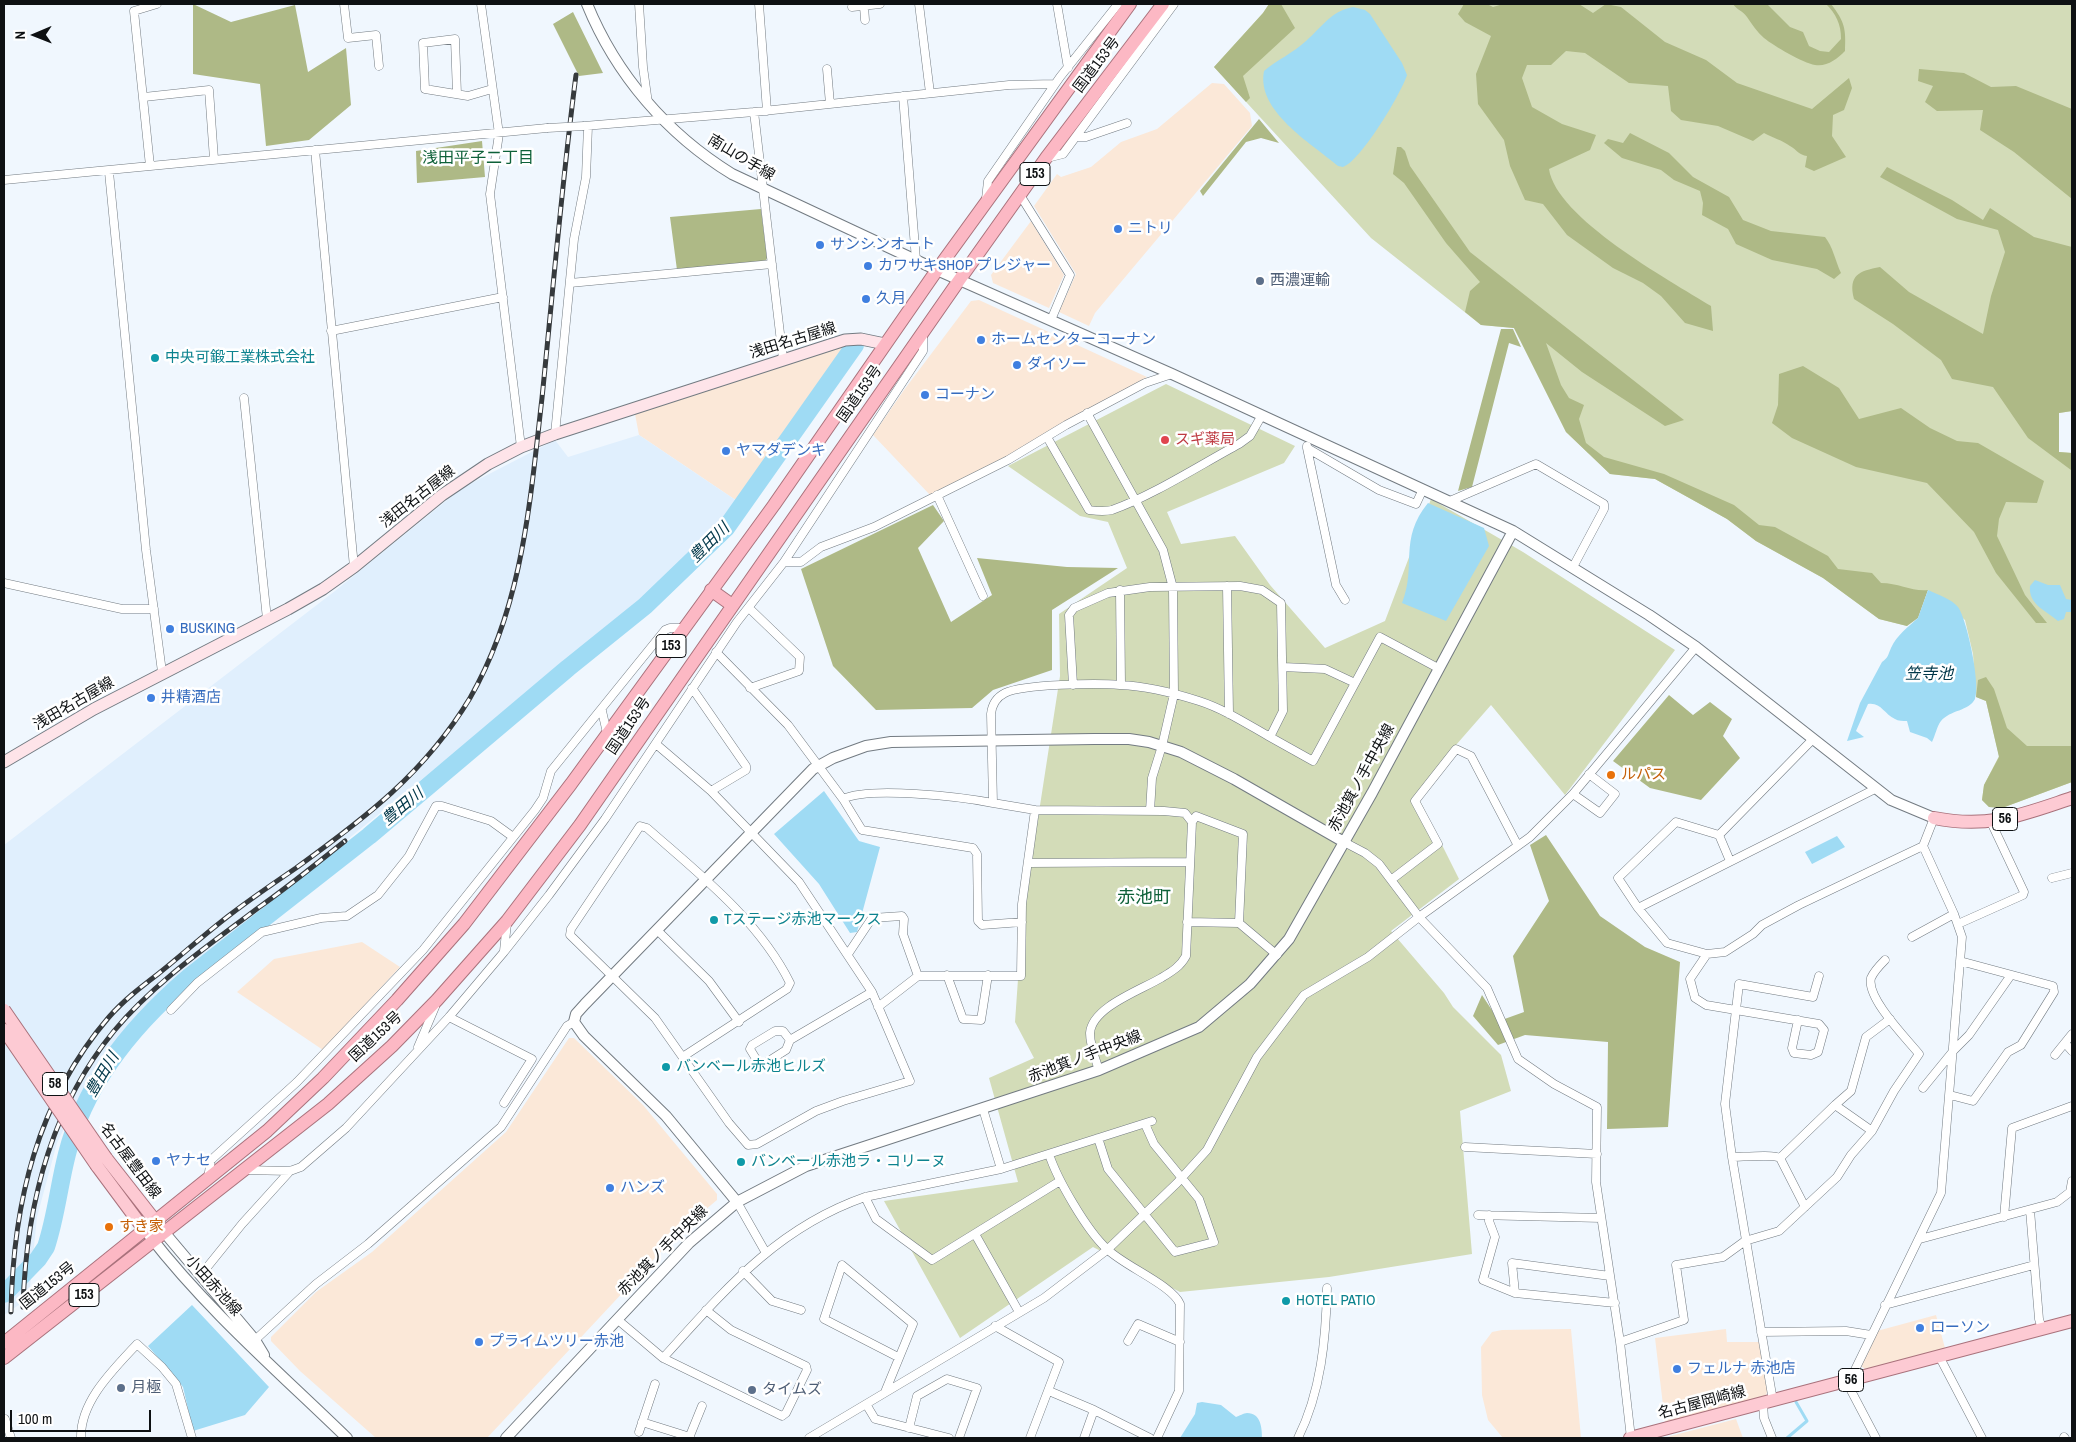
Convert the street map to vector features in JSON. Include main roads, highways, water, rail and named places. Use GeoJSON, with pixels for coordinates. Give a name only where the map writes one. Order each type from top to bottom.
{"type":"FeatureCollection","features":[{"type":"Feature","properties":{"kind":"highway","name":"国道153号"},"geometry":{"type":"LineString","coordinates":[[4,1343],[144,1228],[208,1180],[267,1131],[323,1078],[397,1000],[464,924],[540,826],[685,628],[774,505],[936,270],[1130,4]]}},
{"type":"Feature","properties":{"kind":"highway","name":"国道153号"},"geometry":{"type":"LineString","coordinates":[[4,1358],[328,1104],[392,1046],[437,1000],[507,921],[580,825],[1046,158],[1112,81],[1157,19],[1163,4]]}},
{"type":"Feature","properties":{"kind":"highway"},"geometry":{"type":"LineString","coordinates":[[711,590],[731,607]]}},
{"type":"Feature","properties":{"kind":"main road","name":"浅田名古屋線"},"geometry":{"type":"LineString","coordinates":[[4,762],[162,672],[267,620],[323,589],[354,568],[442,495],[488,464],[521,447],[555,434],[845,340],[861,339],[884,344]]}},
{"type":"Feature","properties":{"kind":"main road","name":"56"},"geometry":{"type":"LineString","coordinates":[[1934,818],[1960,823],[1991,822],[2014,817],[2072,798]]}},
{"type":"Feature","properties":{"kind":"main road","name":"名古屋豊田線"},"geometry":{"type":"LineString","coordinates":[[4,1010],[144,1228]]}},
{"type":"Feature","properties":{"kind":"main road","name":"名古屋豊田線"},"geometry":{"type":"LineString","coordinates":[[4,1030],[102,1162],[164,1232]]}},
{"type":"Feature","properties":{"kind":"main road","name":"名古屋岡崎線"},"geometry":{"type":"LineString","coordinates":[[1631,1438],[2072,1321]]}},
{"type":"Feature","properties":{"kind":"water"},"geometry":{"type":"Polygon","coordinates":[[[1353,7],[1365,10],[1370,14],[1402,63],[1407,75],[1389,111],[1369,141],[1343,167],[1338,166],[1301,136],[1277,113],[1268,99],[1264,86],[1264,71],[1301,45],[1327,20],[1345,9],[1353,7]]]}},
{"type":"Feature","properties":{"kind":"water"},"geometry":{"type":"Polygon","coordinates":[[[1428,503],[1484,528],[1489,546],[1446,621],[1402,603],[1408,577],[1413,529],[1428,503]]]}},
{"type":"Feature","properties":{"kind":"water"},"geometry":{"type":"Polygon","coordinates":[[[2035,580],[2048,585],[2060,585],[2066,599],[2072,600],[2072,612],[2066,612],[2064,619],[2058,621],[2039,607],[2030,593],[2030,586],[2035,580]]]}},
{"type":"Feature","properties":{"kind":"water","name":"笠寺池"},"geometry":{"type":"Polygon","coordinates":[[[1928,590],[1952,602],[1962,614],[1975,667],[1975,699],[1968,706],[1945,717],[1941,721],[1932,742],[1927,738],[1910,732],[1907,721],[1896,720],[1876,705],[1868,704],[1856,731],[1864,737],[1847,741],[1860,703],[1896,639],[1918,618],[1928,590]]]}},
{"type":"Feature","properties":{"kind":"water"},"geometry":{"type":"Polygon","coordinates":[[[824,791],[859,841],[880,847],[857,932],[850,933],[819,884],[774,834],[824,791]]]}},
{"type":"Feature","properties":{"kind":"water"},"geometry":{"type":"Polygon","coordinates":[[[1837,836],[1845,847],[1812,864],[1805,852],[1837,836]]]}},
{"type":"Feature","properties":{"kind":"water"},"geometry":{"type":"Polygon","coordinates":[[[192,1305],[269,1387],[245,1415],[193,1431],[183,1387],[148,1346],[192,1305]]]}},
{"type":"Feature","properties":{"kind":"water"},"geometry":{"type":"Polygon","coordinates":[[[1197,1403],[1221,1405],[1236,1417],[1247,1413],[1252,1414],[1260,1422],[1262,1438],[1180,1438],[1195,1414],[1197,1403]]]}},
{"type":"Feature","properties":{"kind":"waterway","name":"豊田川"},"geometry":{"type":"LineString","coordinates":[[4,1294],[38,1259],[46,1247],[67,1154],[75,1128],[86,1103],[114,1056],[149,1014],[189,977],[369,836],[568,668],[645,606],[726,528],[855,345]]}},
{"type":"Feature","properties":{"kind":"waterway"},"geometry":{"type":"LineString","coordinates":[[1787,1438],[1807,1421],[1796,1402]]}},
{"type":"Feature","properties":{"kind":"railway"},"geometry":{"type":"LineString","coordinates":[[11,1312],[17,1232],[24,1193],[34,1155],[47,1119],[64,1083],[84,1049],[109,1017],[133,994],[222,921],[370,812],[413,772],[452,725],[470,698],[488,663],[502,627],[513,590],[528,514],[576,75]]}},
{"type":"Feature","properties":{"kind":"railway"},"geometry":{"type":"LineString","coordinates":[[23,1307],[29,1233],[36,1196],[58,1126],[73,1093],[92,1061],[130,1013],[164,981],[345,841]]}},
{"type":"Feature","properties":{"kind":"place","name":"ニトリ"},"geometry":{"type":"Point","coordinates":[1118,229]}},
{"type":"Feature","properties":{"kind":"place","name":"サンシンオート"},"geometry":{"type":"Point","coordinates":[820,245]}},
{"type":"Feature","properties":{"kind":"place","name":"カワサキSHOP プレジャー"},"geometry":{"type":"Point","coordinates":[868,266]}},
{"type":"Feature","properties":{"kind":"place","name":"西濃運輸"},"geometry":{"type":"Point","coordinates":[1260,281]}},
{"type":"Feature","properties":{"kind":"place","name":"久月"},"geometry":{"type":"Point","coordinates":[866,299]}},
{"type":"Feature","properties":{"kind":"place","name":"ホームセンターコーナン"},"geometry":{"type":"Point","coordinates":[981,340]}},
{"type":"Feature","properties":{"kind":"place","name":"中央可鍛工業株式会社"},"geometry":{"type":"Point","coordinates":[155,358]}},
{"type":"Feature","properties":{"kind":"place","name":"ダイソー"},"geometry":{"type":"Point","coordinates":[1017,365]}},
{"type":"Feature","properties":{"kind":"place","name":"コーナン"},"geometry":{"type":"Point","coordinates":[925,395]}},
{"type":"Feature","properties":{"kind":"place","name":"スギ薬局"},"geometry":{"type":"Point","coordinates":[1165,440]}},
{"type":"Feature","properties":{"kind":"place","name":"ヤマダデンキ"},"geometry":{"type":"Point","coordinates":[726,451]}},
{"type":"Feature","properties":{"kind":"place","name":"BUSKING"},"geometry":{"type":"Point","coordinates":[170,629]}},
{"type":"Feature","properties":{"kind":"place","name":"井精酒店"},"geometry":{"type":"Point","coordinates":[151,698]}},
{"type":"Feature","properties":{"kind":"place","name":"ルパス"},"geometry":{"type":"Point","coordinates":[1611,775]}},
{"type":"Feature","properties":{"kind":"place","name":"Tステージ赤池マークス"},"geometry":{"type":"Point","coordinates":[714,920]}},
{"type":"Feature","properties":{"kind":"place","name":"バンベール赤池ヒルズ"},"geometry":{"type":"Point","coordinates":[666,1067]}},
{"type":"Feature","properties":{"kind":"place","name":"ヤナセ"},"geometry":{"type":"Point","coordinates":[156,1161]}},
{"type":"Feature","properties":{"kind":"place","name":"バンベール赤池ラ・コリーヌ"},"geometry":{"type":"Point","coordinates":[741,1162]}},
{"type":"Feature","properties":{"kind":"place","name":"ハンズ"},"geometry":{"type":"Point","coordinates":[610,1188]}},
{"type":"Feature","properties":{"kind":"place","name":"すき家"},"geometry":{"type":"Point","coordinates":[109,1227]}},
{"type":"Feature","properties":{"kind":"place","name":"HOTEL PATIO"},"geometry":{"type":"Point","coordinates":[1286,1301]}},
{"type":"Feature","properties":{"kind":"place","name":"ローソン"},"geometry":{"type":"Point","coordinates":[1920,1328]}},
{"type":"Feature","properties":{"kind":"place","name":"プライムツリー赤池"},"geometry":{"type":"Point","coordinates":[479,1342]}},
{"type":"Feature","properties":{"kind":"place","name":"フェルナ 赤池店"},"geometry":{"type":"Point","coordinates":[1677,1369]}},
{"type":"Feature","properties":{"kind":"place","name":"月極"},"geometry":{"type":"Point","coordinates":[121,1388]}},
{"type":"Feature","properties":{"kind":"place","name":"タイムズ"},"geometry":{"type":"Point","coordinates":[752,1390]}},
{"type":"Feature","properties":{"kind":"district","name":"浅田平子二丁目"},"geometry":{"type":"Point","coordinates":[478,159]}},
{"type":"Feature","properties":{"kind":"district","name":"赤池町"},"geometry":{"type":"Point","coordinates":[1144,898]}}]}
